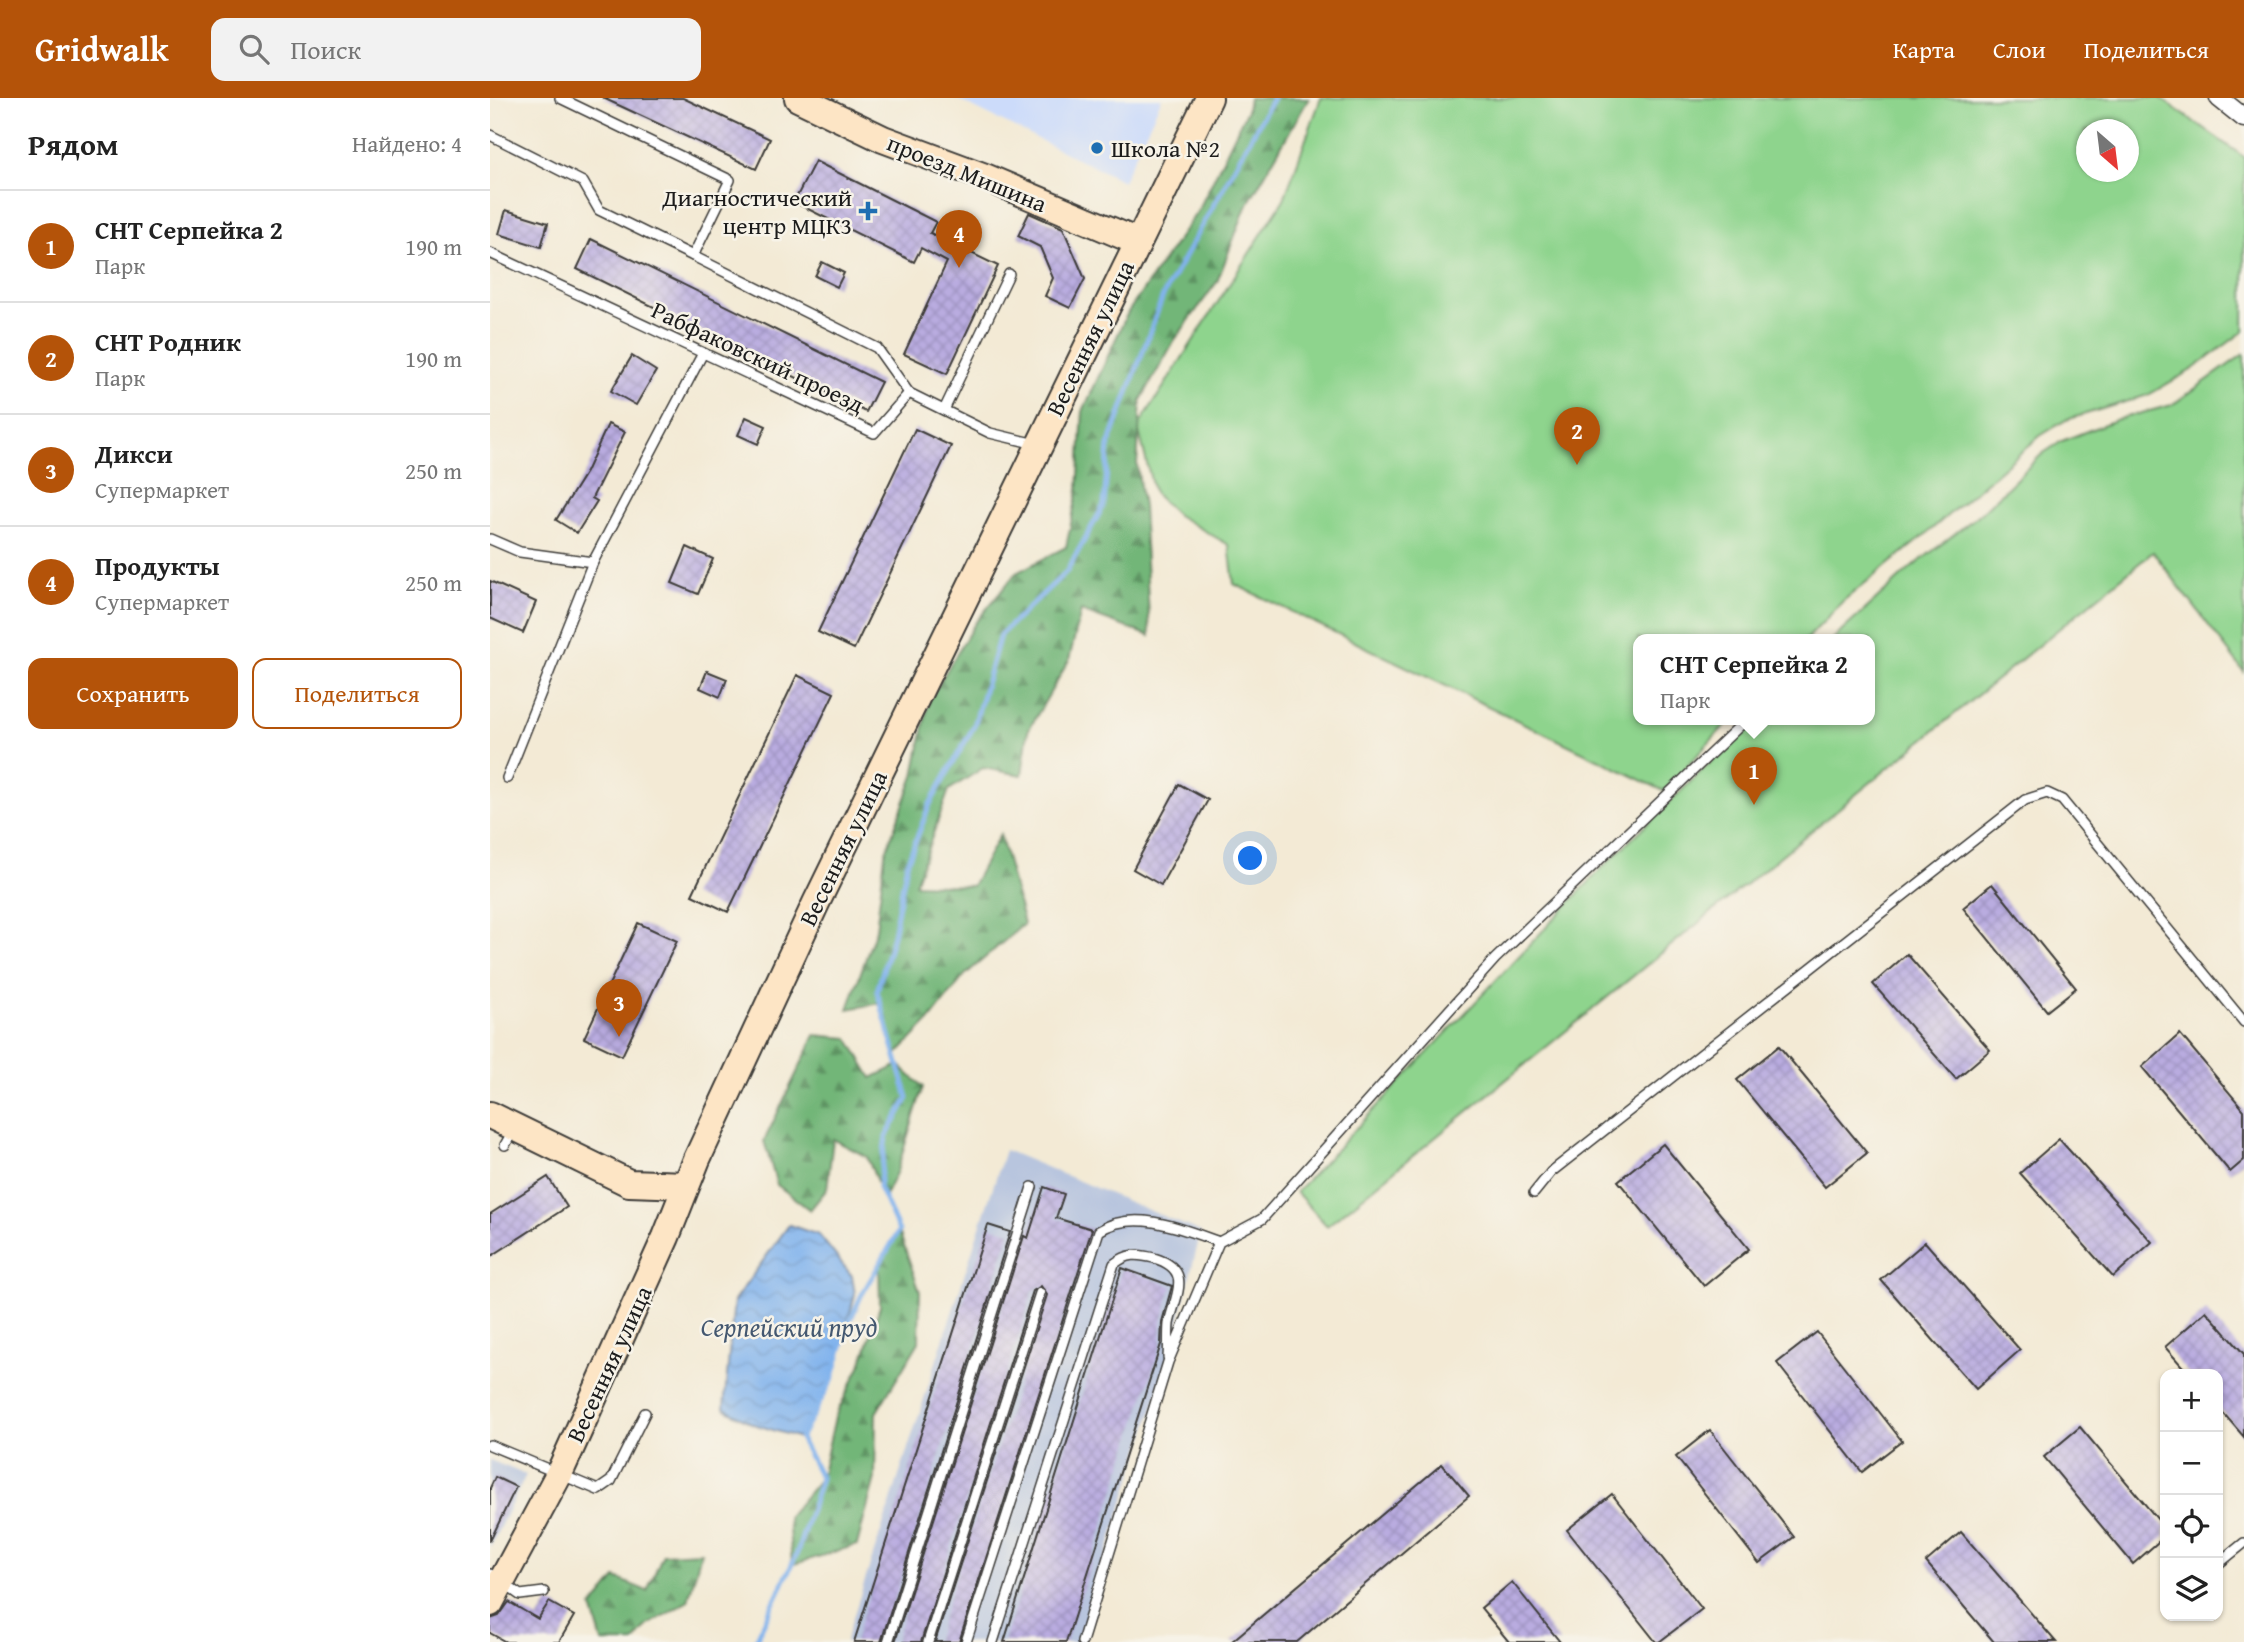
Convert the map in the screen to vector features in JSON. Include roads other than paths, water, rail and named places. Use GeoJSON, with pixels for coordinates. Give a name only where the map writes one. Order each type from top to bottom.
{"type":"FeatureCollection","features":[{"type":"Feature","properties":{"kind":"street","name":"проезд Мишина"},"geometry":{"type":"LineString","coordinates":[[798,98],[883,139],[985,177],[1138,242]]}},
{"type":"Feature","properties":{"kind":"street","name":"Весенняя улица"},"geometry":{"type":"LineString","coordinates":[[494,1586],[559,1474],[667,1237],[686,1185],[816,903],[1037,444],[1209,98]]}},
{"type":"Feature","properties":{"kind":"street"},"geometry":{"type":"LineString","coordinates":[[2219,98],[2244,118]]}},
{"type":"Feature","properties":{"kind":"street"},"geometry":{"type":"LineString","coordinates":[[490,1115],[511,1136],[629,1183],[686,1185]]}},
{"type":"Feature","properties":{"kind":"lane"},"geometry":{"type":"LineString","coordinates":[[560,98],[730,180],[693,256]]}},
{"type":"Feature","properties":{"kind":"lane"},"geometry":{"type":"LineString","coordinates":[[490,135],[583,182],[599,210],[877,348],[909,393],[990,433],[1037,444]]}},
{"type":"Feature","properties":{"kind":"lane","name":"Рабфаковский проезд"},"geometry":{"type":"LineString","coordinates":[[490,253],[874,433],[909,393]]}},
{"type":"Feature","properties":{"kind":"lane"},"geometry":{"type":"LineString","coordinates":[[944,410],[1009,274]]}},
{"type":"Feature","properties":{"kind":"lane"},"geometry":{"type":"LineString","coordinates":[[507,778],[593,562],[703,353]]}},
{"type":"Feature","properties":{"kind":"lane"},"geometry":{"type":"LineString","coordinates":[[490,539],[520,552],[593,562]]}},
{"type":"Feature","properties":{"kind":"lane"},"geometry":{"type":"LineString","coordinates":[[1082,1642],[1168,1362],[1219,1242],[1262,1219],[1495,959],[1741,725]]}},
{"type":"Feature","properties":{"kind":"lane"},"geometry":{"type":"LineString","coordinates":[[1534,1193],[1551,1172],[2025,800],[2047,793],[2062,800],[2244,1022]]}},
{"type":"Feature","properties":{"kind":"lane"},"geometry":{"type":"LineString","coordinates":[[888,1642],[1032,1187]]}},
{"type":"Feature","properties":{"kind":"lane"},"geometry":{"type":"LineString","coordinates":[[966,1642],[1099,1231],[1112,1222],[1134,1219],[1219,1242]]}},
{"type":"Feature","properties":{"kind":"lane"},"geometry":{"type":"LineString","coordinates":[[993,1642],[1114,1264],[1125,1256],[1139,1254],[1166,1262],[1177,1274],[1181,1286],[1169,1325],[1168,1362]]}},
{"type":"Feature","properties":{"kind":"lane"},"geometry":{"type":"LineString","coordinates":[[928,1642],[1040,1293]]}},
{"type":"Feature","properties":{"kind":"lane"},"geometry":{"type":"LineString","coordinates":[[490,1445],[597,1490],[611,1482],[645,1413]]}},
{"type":"Feature","properties":{"kind":"lane"},"geometry":{"type":"LineString","coordinates":[[2223,1560],[2244,1543]]}},
{"type":"Feature","properties":{"kind":"lane"},"geometry":{"type":"LineString","coordinates":[[494,1586],[520,1594],[544,1592]]}},
{"type":"Feature","properties":{"kind":"water","name":"Серпейский пруд"},"geometry":{"type":"Polygon","coordinates":[[[789,1225],[819,1235],[852,1276],[855,1294],[832,1380],[800,1438],[753,1424],[724,1408],[734,1301],[789,1225]]]}},
{"type":"Feature","properties":{"kind":"waterway"},"geometry":{"type":"LineString","coordinates":[[755,1642],[796,1556],[821,1478],[800,1438],[832,1380],[848,1325],[861,1296],[899,1231],[879,1187],[886,1137],[908,1098],[877,991],[893,935],[907,863],[930,804],[974,726],[1000,635],[1067,571],[1104,505],[1109,445],[1163,296],[1273,98]]}},
{"type":"Feature","properties":{"kind":"place","name":"Школа №2"},"geometry":{"type":"Point","coordinates":[1097,148]}},
{"type":"Feature","properties":{"kind":"place","name":"Диагностический центр МЦК3"},"geometry":{"type":"Point","coordinates":[868,211]}},
{"type":"Feature","properties":{"kind":"place","name":"Продукты"},"geometry":{"type":"Point","coordinates":[959,268]}},
{"type":"Feature","properties":{"kind":"place","name":"СНТ Родник"},"geometry":{"type":"Point","coordinates":[1577,465]}},
{"type":"Feature","properties":{"kind":"place","name":"СНТ Серпейка 2"},"geometry":{"type":"Point","coordinates":[1754,805]}},
{"type":"Feature","properties":{"kind":"place","name":"Дикси"},"geometry":{"type":"Point","coordinates":[619,1037]}}]}
